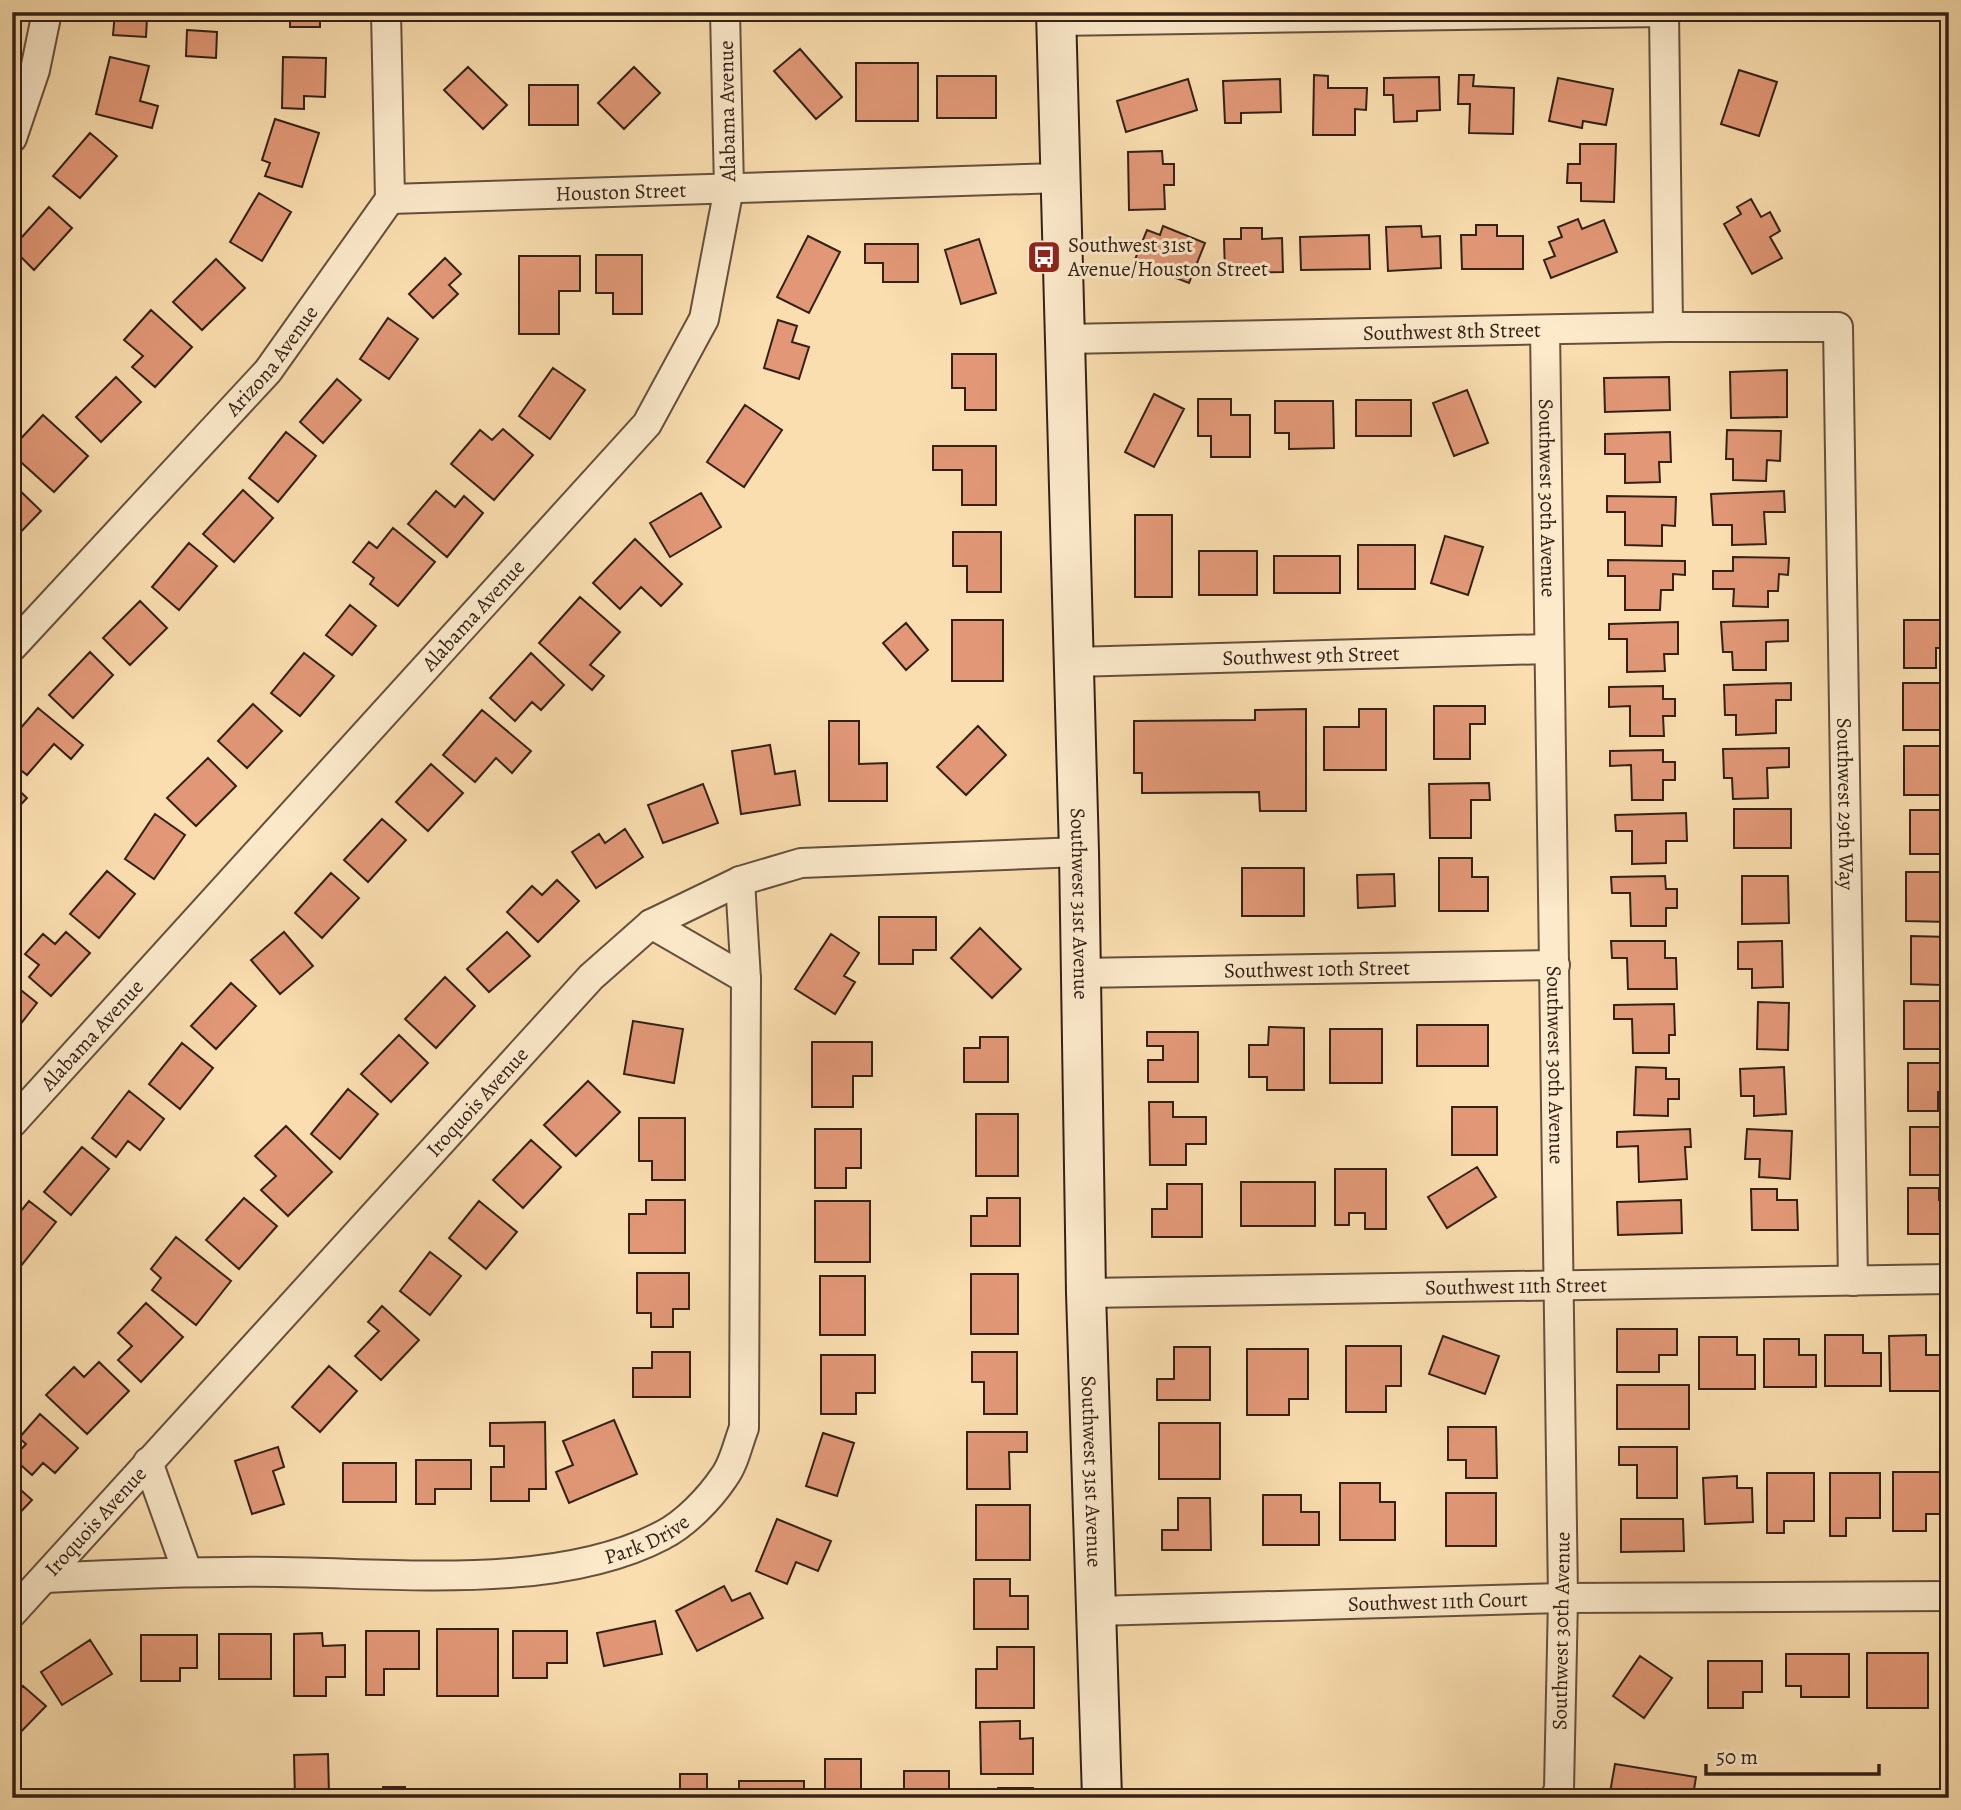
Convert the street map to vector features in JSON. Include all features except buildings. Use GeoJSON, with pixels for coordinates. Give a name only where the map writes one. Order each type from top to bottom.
{"type":"FeatureCollection","features":[{"type":"Feature","properties":{"kind":"main road","name":"Southwest 31st Avenue"},"geometry":{"type":"LineString","coordinates":[[1056,17],[1079,852],[1086,1293],[1102,1798]]}},
{"type":"Feature","properties":{"kind":"street"},"geometry":{"type":"LineString","coordinates":[[12,138],[35,70],[47,12]]}},
{"type":"Feature","properties":{"kind":"street"},"geometry":{"type":"LineString","coordinates":[[386,12],[390,199]]}},
{"type":"Feature","properties":{"kind":"street","name":"Alabama Avenue"},"geometry":{"type":"LineString","coordinates":[[12,1123],[647,424],[704,319],[729,188],[725,12]]}},
{"type":"Feature","properties":{"kind":"street"},"geometry":{"type":"LineString","coordinates":[[1056,17],[1663,12],[1668,327]]}},
{"type":"Feature","properties":{"kind":"street","name":"Houston Street"},"geometry":{"type":"LineString","coordinates":[[390,199],[1060,178]]}},
{"type":"Feature","properties":{"kind":"street","name":"Arizona Avenue"},"geometry":{"type":"LineString","coordinates":[[12,647],[268,371],[390,199]]}},
{"type":"Feature","properties":{"kind":"street","name":"Southwest 8th Street"},"geometry":{"type":"LineString","coordinates":[[1065,339],[1668,327],[1838,327]]}},
{"type":"Feature","properties":{"kind":"street","name":"Southwest 29th Way"},"geometry":{"type":"LineString","coordinates":[[1838,327],[1853,1281]]}},
{"type":"Feature","properties":{"kind":"street","name":"Southwest 30th Avenue"},"geometry":{"type":"LineString","coordinates":[[1545,330],[1563,1598],[1559,1789],[1555,1798]]}},
{"type":"Feature","properties":{"kind":"street","name":"Southwest 9th Street"},"geometry":{"type":"LineString","coordinates":[[1073,662],[1548,649]]}},
{"type":"Feature","properties":{"kind":"street","name":"Iroquois Avenue"},"geometry":{"type":"LineString","coordinates":[[12,1613],[591,977],[651,925],[740,881],[801,863],[1079,852]]}},
{"type":"Feature","properties":{"kind":"street","name":"Park Drive"},"geometry":{"type":"LineString","coordinates":[[46,1578],[187,1571],[461,1574],[548,1570],[606,1557],[664,1535],[695,1509],[725,1476],[744,1428],[746,979],[740,881]]}},
{"type":"Feature","properties":{"kind":"street"},"geometry":{"type":"LineString","coordinates":[[651,925],[746,979]]}},
{"type":"Feature","properties":{"kind":"street","name":"Southwest 10th Street"},"geometry":{"type":"LineString","coordinates":[[1079,973],[1555,965]]}},
{"type":"Feature","properties":{"kind":"street","name":"Southwest 11th Street"},"geometry":{"type":"LineString","coordinates":[[1086,1293],[1949,1279]]}},
{"type":"Feature","properties":{"kind":"street"},"geometry":{"type":"LineString","coordinates":[[148,1462],[187,1571]]}},
{"type":"Feature","properties":{"kind":"street","name":"Southwest 11th Court"},"geometry":{"type":"LineString","coordinates":[[1095,1611],[1563,1598],[1949,1597]]}},
{"type":"Feature","properties":{"kind":"place","name":"Southwest 31st Avenue/Houston Street"},"geometry":{"type":"Point","coordinates":[1044,257]}}]}
